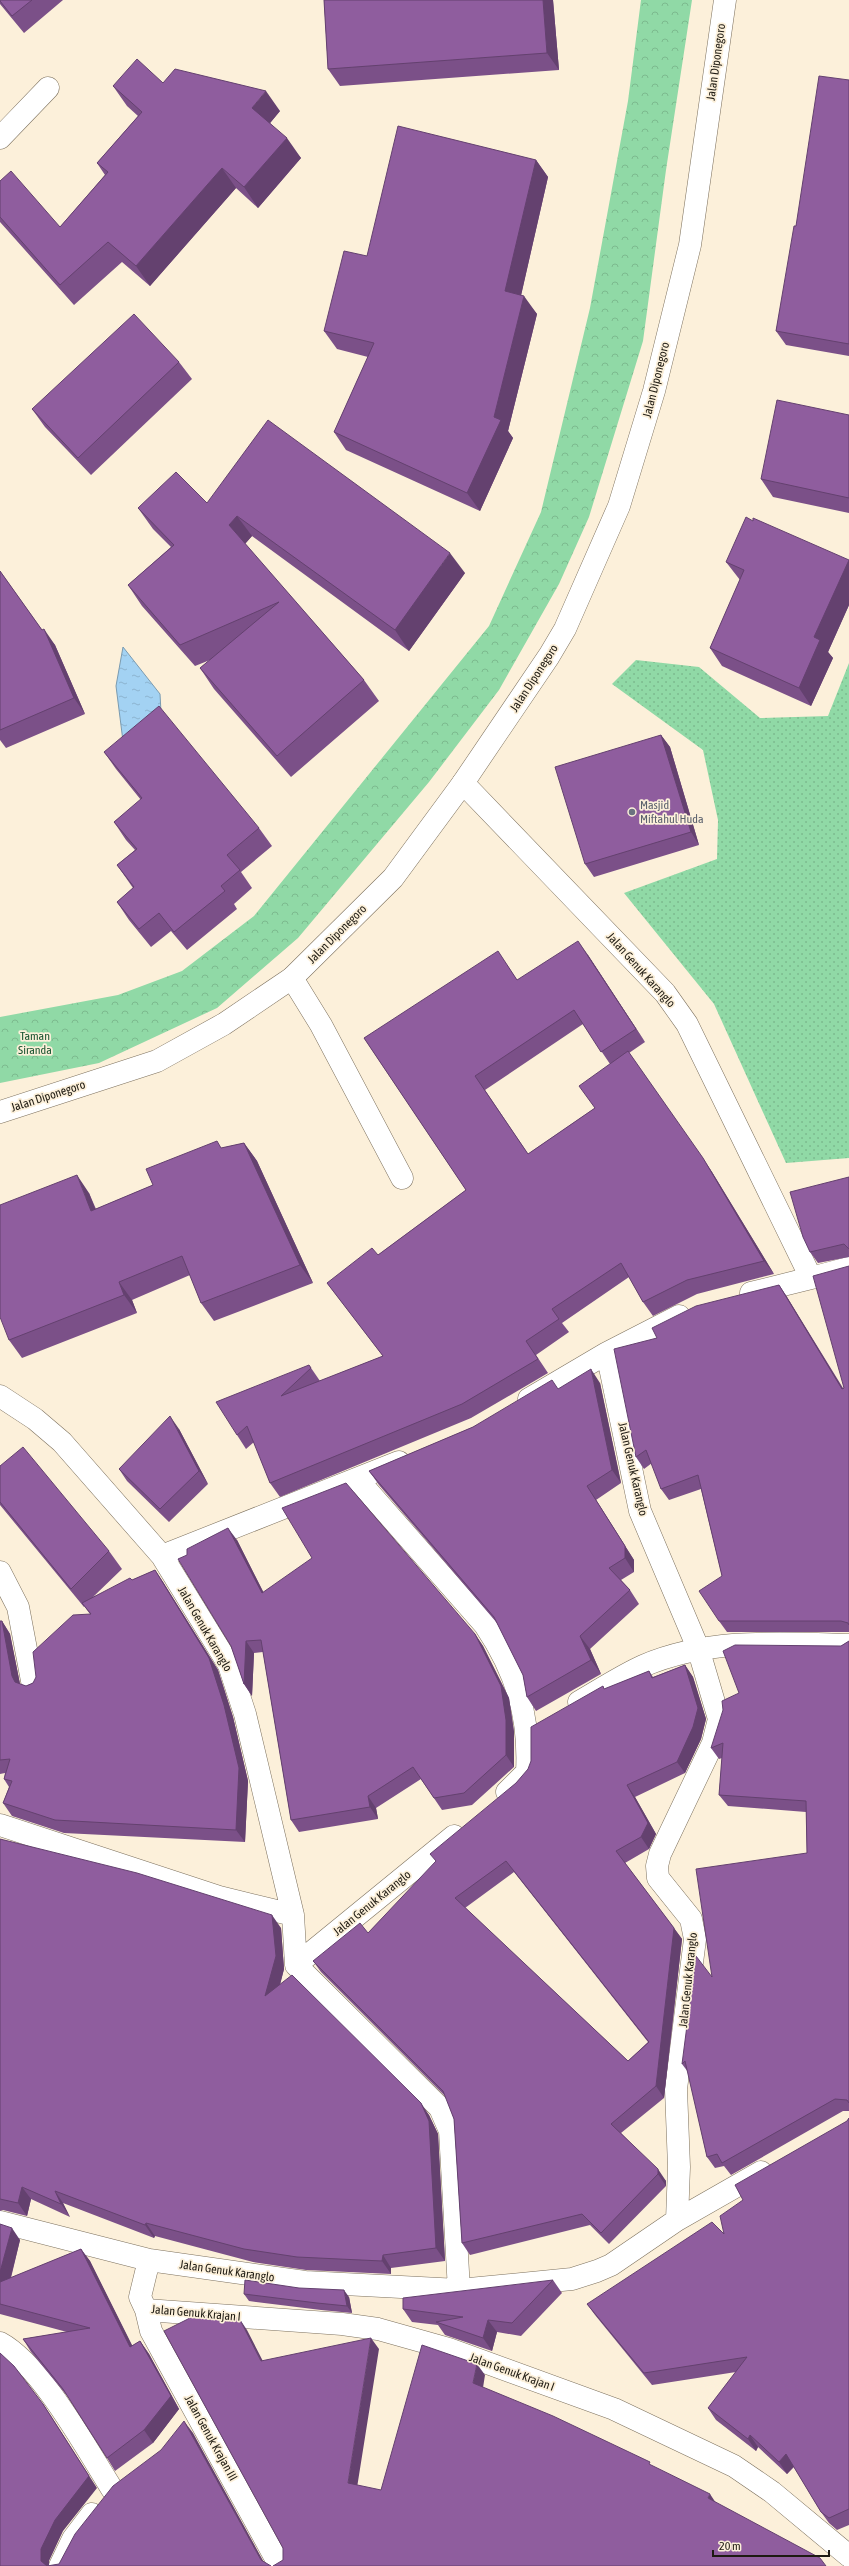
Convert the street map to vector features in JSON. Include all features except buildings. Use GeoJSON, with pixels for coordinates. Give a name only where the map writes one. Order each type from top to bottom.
{"type":"FeatureCollection","features":[{"type":"Feature","properties":{"kind":"street","name":"Jalan Diponegoro"},"geometry":{"type":"LineString","coordinates":[[0,1112],[157,1061],[224,1024],[292,978],[393,878],[463,783],[565,629],[619,506],[633,467],[654,391],[690,244],[725,0]]}},
{"type":"Feature","properties":{"kind":"street"},"geometry":{"type":"LineString","coordinates":[[0,138],[48,88]]}},
{"type":"Feature","properties":{"kind":"street","name":"Jalan Genuk Karanglo"},"geometry":{"type":"LineString","coordinates":[[463,783],[665,993],[687,1024],[811,1278]]}},
{"type":"Feature","properties":{"kind":"street"},"geometry":{"type":"LineString","coordinates":[[292,978],[321,1025],[402,1178]]}},
{"type":"Feature","properties":{"kind":"street"},"geometry":{"type":"LineString","coordinates":[[729,1298],[849,1268]]}},
{"type":"Feature","properties":{"kind":"street"},"geometry":{"type":"LineString","coordinates":[[514,1409],[607,1353],[700,1306]]}},
{"type":"Feature","properties":{"kind":"street","name":"Jalan Genuk Karanglo"},"geometry":{"type":"LineString","coordinates":[[607,1353],[640,1512],[698,1648],[719,1719],[717,1731],[660,1854],[657,1866],[658,1878],[691,1919],[695,1939],[676,2089],[679,2167],[677,2220]]}},
{"type":"Feature","properties":{"kind":"street","name":"Jalan Genuk Karanglo"},"geometry":{"type":"LineString","coordinates":[[0,1396],[35,1419],[62,1442],[162,1556],[229,1666],[245,1714],[293,1915],[296,1965]]}},
{"type":"Feature","properties":{"kind":"street"},"geometry":{"type":"LineString","coordinates":[[162,1556],[358,1480],[421,1453]]}},
{"type":"Feature","properties":{"kind":"street"},"geometry":{"type":"LineString","coordinates":[[358,1480],[494,1639],[521,1694],[527,1731],[526,1772],[515,1786],[491,1806]]}},
{"type":"Feature","properties":{"kind":"street"},"geometry":{"type":"LineString","coordinates":[[0,1572],[18,1606],[34,1686]]}},
{"type":"Feature","properties":{"kind":"street"},"geometry":{"type":"LineString","coordinates":[[527,1731],[642,1666],[698,1648],[756,1643],[849,1645]]}},
{"type":"Feature","properties":{"kind":"street","name":"Jalan Genuk Karanglo"},"geometry":{"type":"LineString","coordinates":[[296,1965],[472,1821]]}},
{"type":"Feature","properties":{"kind":"street"},"geometry":{"type":"LineString","coordinates":[[0,1824],[219,1898],[293,1915]]}},
{"type":"Feature","properties":{"kind":"street"},"geometry":{"type":"LineString","coordinates":[[296,1965],[440,2108],[450,2130],[459,2290]]}},
{"type":"Feature","properties":{"kind":"street","name":"Jalan Genuk Karanglo"},"geometry":{"type":"LineString","coordinates":[[0,2222],[146,2267],[305,2282],[459,2290],[524,2285],[584,2275],[610,2265],[677,2220],[780,2161]]}},
{"type":"Feature","properties":{"kind":"street","name":"Jalan Genuk Krajan III"},"geometry":{"type":"LineString","coordinates":[[146,2267],[143,2303],[151,2331],[280,2566]]}},
{"type":"Feature","properties":{"kind":"street","name":"Jalan Genuk Krajan I"},"geometry":{"type":"LineString","coordinates":[[143,2303],[378,2329],[449,2349],[614,2409],[734,2466],[772,2492],[849,2556]]}},
{"type":"Feature","properties":{"kind":"street"},"geometry":{"type":"LineString","coordinates":[[0,2343],[24,2360],[34,2372],[77,2434],[112,2489]]}},
{"type":"Feature","properties":{"kind":"street"},"geometry":{"type":"LineString","coordinates":[[181,2427],[195,2409]]}},
{"type":"Feature","properties":{"kind":"street"},"geometry":{"type":"LineString","coordinates":[[60,2566],[73,2538],[112,2489],[130,2475]]}},
{"type":"Feature","properties":{"kind":"green space","name":"Taman Siranda"},"geometry":{"type":"Polygon","coordinates":[[[641,0],[692,0],[666,170],[643,341],[589,517],[559,584],[499,690],[429,782],[298,938],[217,1008],[99,1063],[0,1083],[0,1017],[118,995],[182,971],[254,916],[489,626],[541,512],[590,308],[628,101],[641,0]]]}},
{"type":"Feature","properties":{"kind":"green space"},"geometry":{"type":"Polygon","coordinates":[[[636,660],[699,667],[760,718],[828,716],[849,663],[849,1158],[786,1163],[714,1004],[624,893],[717,859],[718,820],[703,750],[612,684],[636,660]]]}},
{"type":"Feature","properties":{"kind":"water"},"geometry":{"type":"Polygon","coordinates":[[[123,647],[160,694],[161,712],[125,757],[116,686],[123,647]]]}},
{"type":"Feature","properties":{"kind":"place","name":"Masjid Miftahul Huda"},"geometry":{"type":"Point","coordinates":[632,812]}}]}
